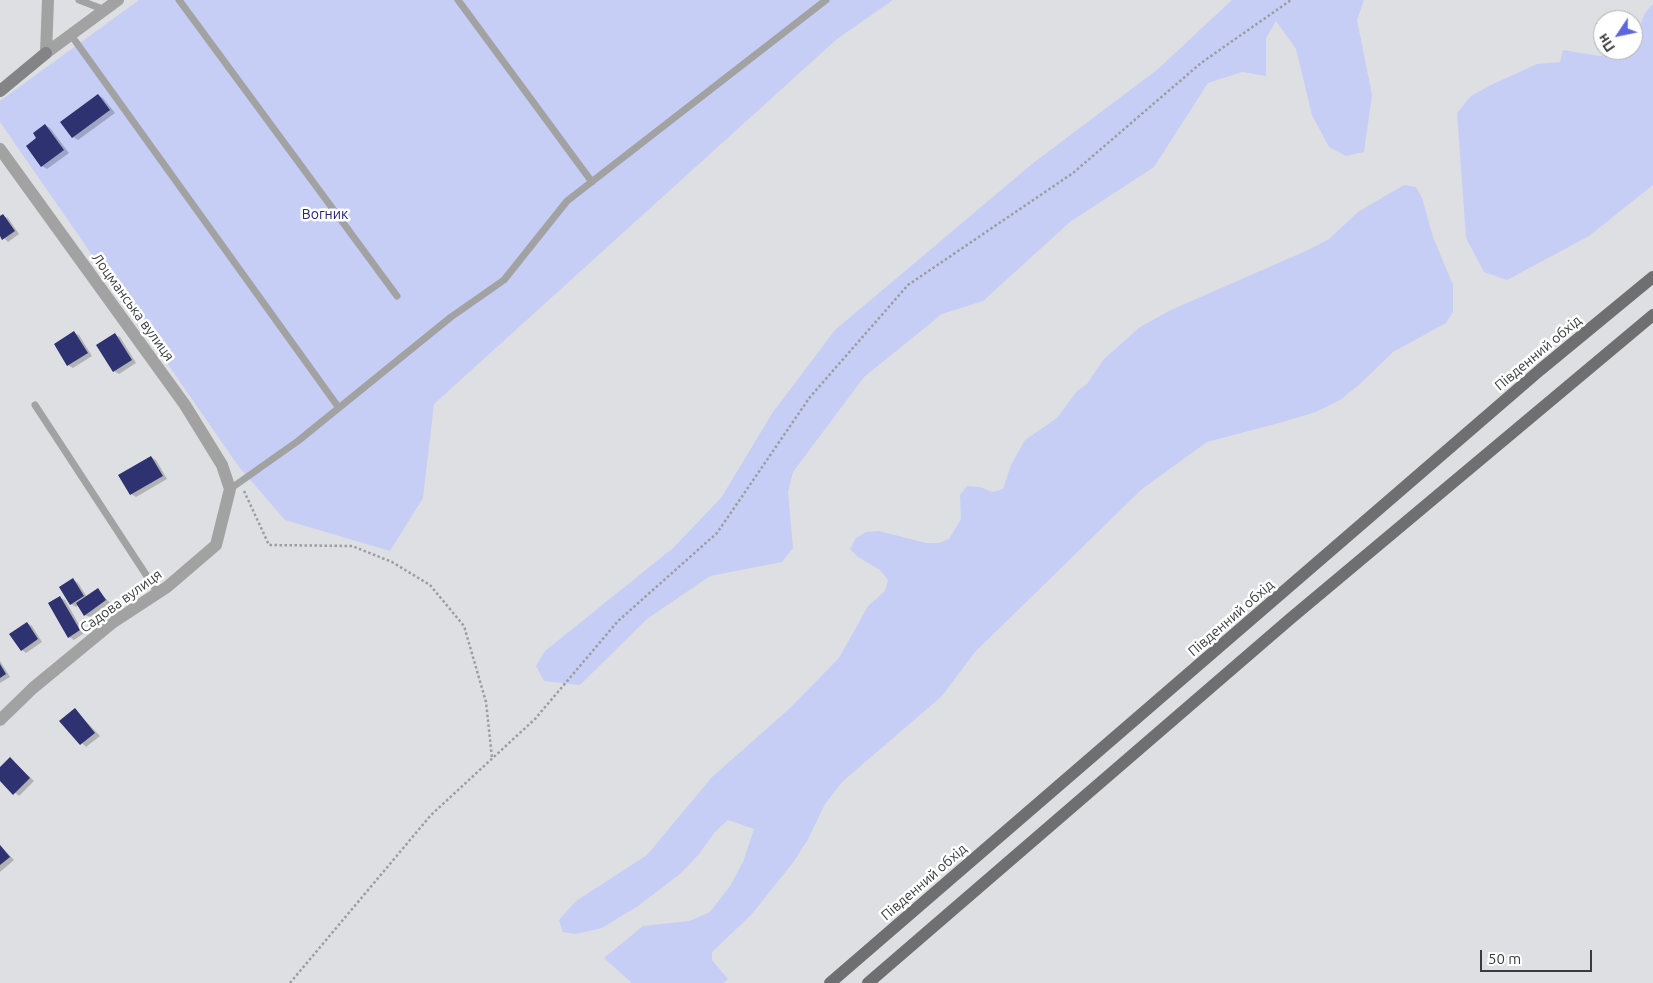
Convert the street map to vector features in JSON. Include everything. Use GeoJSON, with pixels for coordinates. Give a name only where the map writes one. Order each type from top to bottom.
{"type":"FeatureCollection","features":[{"type":"Feature","properties":{"kind":"main road","name":"Південний обхід"},"geometry":{"type":"LineString","coordinates":[[830,983],[1540,370],[1653,277]]}},
{"type":"Feature","properties":{"kind":"main road"},"geometry":{"type":"LineString","coordinates":[[868,983],[1290,619],[1653,315]]}},
{"type":"Feature","properties":{"kind":"street"},"geometry":{"type":"LineString","coordinates":[[46,53],[48,0]]}},
{"type":"Feature","properties":{"kind":"street"},"geometry":{"type":"LineString","coordinates":[[0,91],[46,53],[118,0]]}},
{"type":"Feature","properties":{"kind":"street","name":"Лоцманська вулиця"},"geometry":{"type":"LineString","coordinates":[[0,149],[185,405],[235,485]]}},
{"type":"Feature","properties":{"kind":"street","name":"Садова вулиця"},"geometry":{"type":"LineString","coordinates":[[0,720],[33,688],[112,623],[158,593],[216,545],[235,485]]}},
{"type":"Feature","properties":{"kind":"lane"},"geometry":{"type":"LineString","coordinates":[[79,0],[105,10]]}},
{"type":"Feature","properties":{"kind":"lane"},"geometry":{"type":"LineString","coordinates":[[179,0],[397,296]]}},
{"type":"Feature","properties":{"kind":"lane"},"geometry":{"type":"LineString","coordinates":[[458,0],[592,182]]}},
{"type":"Feature","properties":{"kind":"lane"},"geometry":{"type":"LineString","coordinates":[[235,485],[298,441],[451,317],[504,280],[567,201],[826,0]]}},
{"type":"Feature","properties":{"kind":"lane"},"geometry":{"type":"LineString","coordinates":[[71,35],[339,408]]}},
{"type":"Feature","properties":{"kind":"lane"},"geometry":{"type":"LineString","coordinates":[[35,405],[158,593]]}},
{"type":"Feature","properties":{"kind":"path"},"geometry":{"type":"LineString","coordinates":[[290,983],[431,815],[535,719],[618,621],[717,533],[810,397],[908,285],[1073,173],[1202,63],[1291,0]]}},
{"type":"Feature","properties":{"kind":"path"},"geometry":{"type":"LineString","coordinates":[[235,485],[269,545],[352,546],[392,562],[430,585],[464,626],[486,702],[492,758]]}},
{"type":"Feature","properties":{"kind":"green space","name":"Вогник"},"geometry":{"type":"Polygon","coordinates":[[[139,0],[893,0],[837,39],[434,404],[423,498],[390,551],[285,520],[239,467],[0,122],[0,101],[139,0]]]}},
{"type":"Feature","properties":{"kind":"green space"},"geometry":{"type":"Polygon","coordinates":[[[1232,0],[1364,0],[1357,20],[1372,95],[1364,152],[1346,156],[1329,147],[1312,115],[1296,49],[1276,21],[1266,38],[1266,76],[1242,72],[1208,83],[1154,167],[1070,222],[983,301],[942,314],[864,377],[793,472],[788,492],[793,548],[782,562],[710,576],[647,619],[580,685],[544,681],[536,666],[545,651],[673,548],[721,498],[773,412],[835,330],[1032,164],[1158,69],[1232,0]]]}},
{"type":"Feature","properties":{"kind":"green space"},"geometry":{"type":"Polygon","coordinates":[[[1653,4],[1653,185],[1589,236],[1507,280],[1484,272],[1466,238],[1457,113],[1471,96],[1493,84],[1537,64],[1560,62],[1563,50],[1593,55],[1593,60],[1643,60],[1643,18],[1653,4]]]}},
{"type":"Feature","properties":{"kind":"green space"},"geometry":{"type":"Polygon","coordinates":[[[1404,185],[1416,187],[1422,198],[1433,237],[1453,285],[1453,312],[1446,323],[1393,352],[1360,384],[1340,400],[1316,412],[1207,442],[1142,489],[975,652],[942,696],[842,782],[825,804],[807,841],[792,864],[751,915],[712,952],[712,960],[728,979],[723,983],[632,983],[604,958],[643,926],[689,921],[710,912],[730,886],[743,862],[754,829],[728,820],[715,832],[699,854],[680,874],[638,906],[602,928],[576,934],[563,932],[559,920],[576,901],[647,855],[712,777],[789,709],[839,658],[868,606],[885,591],[888,580],[880,570],[858,557],[850,549],[856,538],[866,532],[879,531],[926,543],[938,543],[949,539],[961,519],[960,495],[967,486],[980,487],[992,492],[1003,489],[1011,465],[1025,440],[1057,418],[1077,391],[1087,384],[1103,360],[1140,327],[1171,310],[1329,239],[1358,212],[1404,185]]]}},
{"type":"Feature","properties":{"kind":"building"},"geometry":{"type":"Polygon","coordinates":[[[98,94],[110,110],[72,138],[60,122],[98,94]]]}},
{"type":"Feature","properties":{"kind":"building"},"geometry":{"type":"Polygon","coordinates":[[[45,124],[64,150],[41,167],[26,146],[36,138],[33,133],[45,124]]]}},
{"type":"Feature","properties":{"kind":"building"},"geometry":{"type":"Polygon","coordinates":[[[3,214],[15,231],[2,240],[0,236],[0,216],[3,214]]]}},
{"type":"Feature","properties":{"kind":"building"},"geometry":{"type":"Polygon","coordinates":[[[74,331],[88,353],[67,366],[54,344],[74,331]]]}},
{"type":"Feature","properties":{"kind":"building"},"geometry":{"type":"Polygon","coordinates":[[[115,333],[132,360],[113,372],[96,345],[115,333]]]}},
{"type":"Feature","properties":{"kind":"building"},"geometry":{"type":"Polygon","coordinates":[[[151,456],[163,476],[130,495],[118,475],[151,456]]]}},
{"type":"Feature","properties":{"kind":"building"},"geometry":{"type":"Polygon","coordinates":[[[73,578],[84,596],[70,605],[59,587],[73,578]]]}},
{"type":"Feature","properties":{"kind":"building"},"geometry":{"type":"Polygon","coordinates":[[[98,588],[106,600],[84,616],[76,603],[98,588]]]}},
{"type":"Feature","properties":{"kind":"building"},"geometry":{"type":"Polygon","coordinates":[[[60,596],[80,630],[68,638],[48,603],[60,596]]]}},
{"type":"Feature","properties":{"kind":"building"},"geometry":{"type":"Polygon","coordinates":[[[27,622],[38,639],[21,651],[9,634],[27,622]]]}},
{"type":"Feature","properties":{"kind":"building"},"geometry":{"type":"Polygon","coordinates":[[[0,664],[6,674],[0,678],[0,664]]]}},
{"type":"Feature","properties":{"kind":"building"},"geometry":{"type":"Polygon","coordinates":[[[75,708],[95,733],[80,745],[59,721],[75,708]]]}},
{"type":"Feature","properties":{"kind":"building"},"geometry":{"type":"Polygon","coordinates":[[[10,757],[30,778],[13,795],[0,781],[0,767],[10,757]]]}},
{"type":"Feature","properties":{"kind":"building"},"geometry":{"type":"Polygon","coordinates":[[[0,845],[10,857],[0,865],[0,845]]]}}]}
